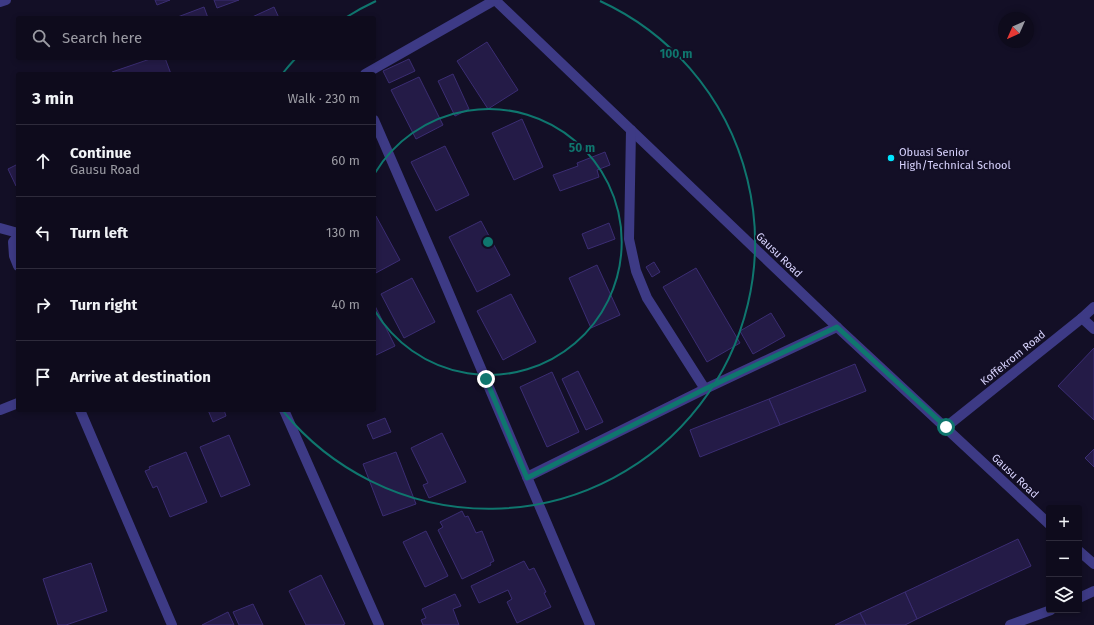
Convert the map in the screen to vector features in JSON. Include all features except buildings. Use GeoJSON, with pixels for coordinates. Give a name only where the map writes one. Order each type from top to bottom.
{"type":"FeatureCollection","features":[{"type":"Feature","properties":{"kind":"street"},"geometry":{"type":"LineString","coordinates":[[0,2],[6,0]]}},
{"type":"Feature","properties":{"kind":"street"},"geometry":{"type":"LineString","coordinates":[[369,72],[495,0]]}},
{"type":"Feature","properties":{"kind":"street","name":"Gausu Road"},"geometry":{"type":"LineString","coordinates":[[495,0],[837,327],[1046,521]]}},
{"type":"Feature","properties":{"kind":"street"},"geometry":{"type":"LineString","coordinates":[[376,125],[590,625]]}},
{"type":"Feature","properties":{"kind":"street"},"geometry":{"type":"LineString","coordinates":[[631,130],[629,239],[636,271],[647,298],[705,389]]}},
{"type":"Feature","properties":{"kind":"street"},"geometry":{"type":"LineString","coordinates":[[0,228],[16,232]]}},
{"type":"Feature","properties":{"kind":"street"},"geometry":{"type":"LineString","coordinates":[[16,238],[13,242],[16,261]]}},
{"type":"Feature","properties":{"kind":"street","name":"Koffekrom Road"},"geometry":{"type":"LineString","coordinates":[[946,427],[1094,307]]}},
{"type":"Feature","properties":{"kind":"street"},"geometry":{"type":"LineString","coordinates":[[1082,318],[1094,329]]}},
{"type":"Feature","properties":{"kind":"street"},"geometry":{"type":"LineString","coordinates":[[527,478],[705,389],[837,327]]}},
{"type":"Feature","properties":{"kind":"street"},"geometry":{"type":"LineString","coordinates":[[0,410],[16,404]]}},
{"type":"Feature","properties":{"kind":"street"},"geometry":{"type":"LineString","coordinates":[[81,412],[172,625]]}},
{"type":"Feature","properties":{"kind":"street"},"geometry":{"type":"LineString","coordinates":[[285,412],[379,625]]}},
{"type":"Feature","properties":{"kind":"street"},"geometry":{"type":"LineString","coordinates":[[1082,554],[1094,564]]}},
{"type":"Feature","properties":{"kind":"street"},"geometry":{"type":"LineString","coordinates":[[1082,597],[1094,591]]}},
{"type":"Feature","properties":{"kind":"street"},"geometry":{"type":"LineString","coordinates":[[1010,625],[1046,612]]}},
{"type":"Feature","properties":{"kind":"place","name":"Obuasi Senior High/Technical School"},"geometry":{"type":"Point","coordinates":[891,158]}},
{"type":"Feature","properties":{"kind":"route"},"geometry":{"type":"LineString","coordinates":[[486,379],[527,478],[705,389],[837,327],[946,427]]}}]}
